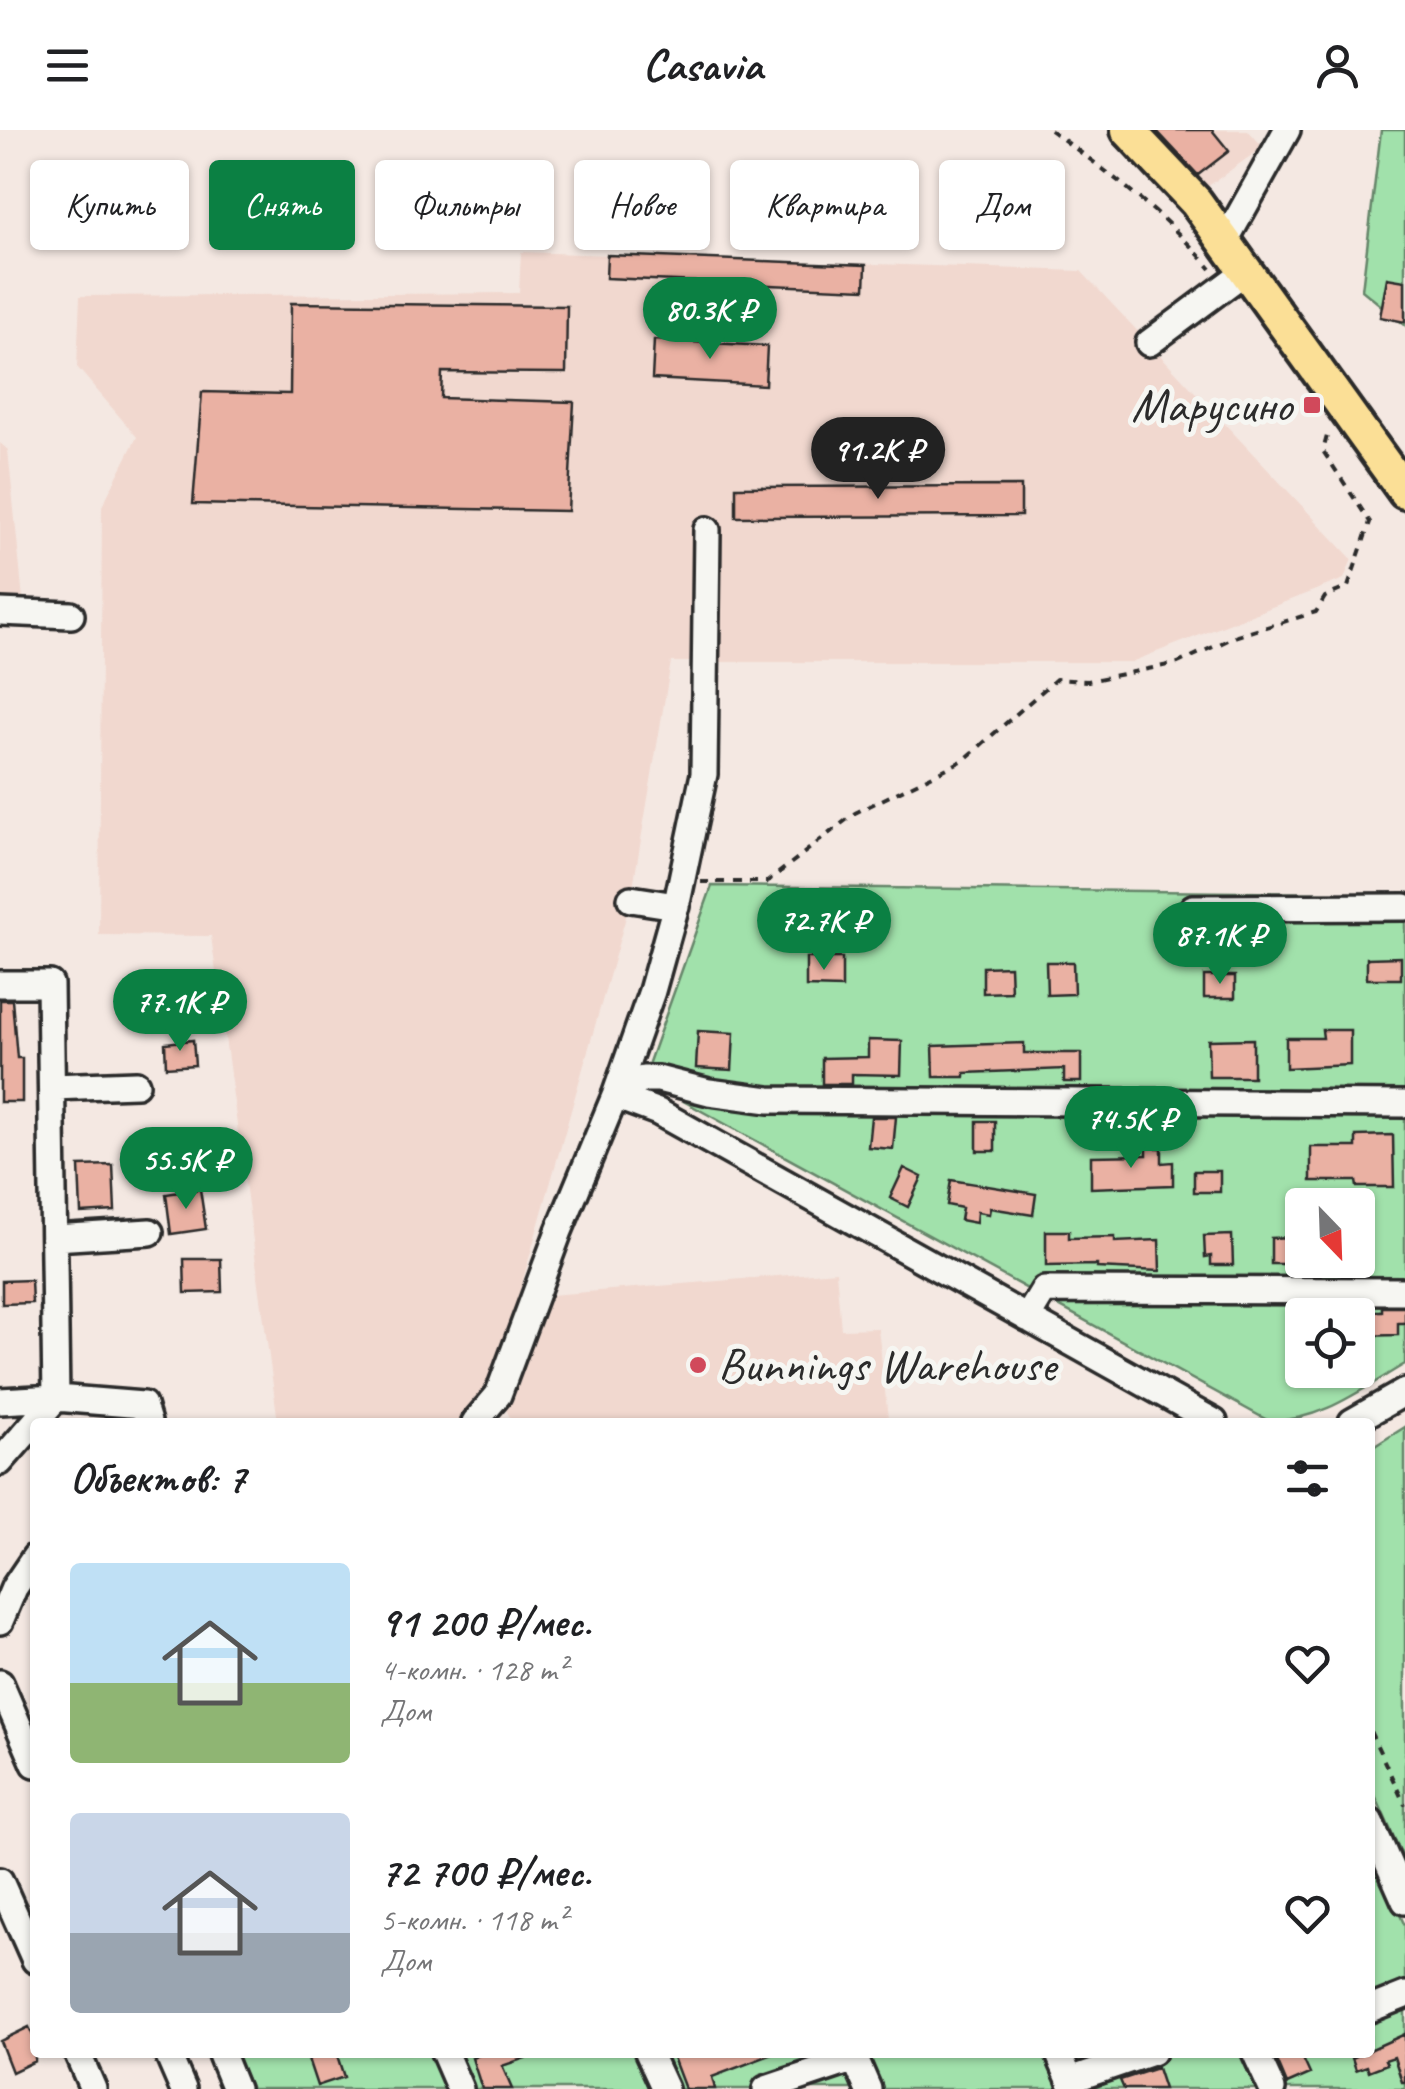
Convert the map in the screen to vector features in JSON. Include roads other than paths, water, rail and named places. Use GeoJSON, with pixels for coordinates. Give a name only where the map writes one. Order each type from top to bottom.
{"type":"FeatureCollection","features":[{"type":"Feature","properties":{"kind":"main road"},"geometry":{"type":"LineString","coordinates":[[1128,130],[1196,202],[1225,241],[1236,278],[1405,492]]}},
{"type":"Feature","properties":{"kind":"street"},"geometry":{"type":"LineString","coordinates":[[1225,241],[1287,130]]}},
{"type":"Feature","properties":{"kind":"street"},"geometry":{"type":"LineString","coordinates":[[1149,343],[1236,278]]}},
{"type":"Feature","properties":{"kind":"street"},"geometry":{"type":"LineString","coordinates":[[478,1418],[498,1395],[558,1231],[614,1096],[652,991],[679,894],[704,774],[706,530]]}},
{"type":"Feature","properties":{"kind":"street"},"geometry":{"type":"LineString","coordinates":[[0,612],[72,616]]}},
{"type":"Feature","properties":{"kind":"street"},"geometry":{"type":"LineString","coordinates":[[631,899],[679,894]]}},
{"type":"Feature","properties":{"kind":"street"},"geometry":{"type":"LineString","coordinates":[[1194,908],[1405,907]]}},
{"type":"Feature","properties":{"kind":"street"},"geometry":{"type":"LineString","coordinates":[[0,984],[50,984],[56,1398],[38,1418]]}},
{"type":"Feature","properties":{"kind":"street"},"geometry":{"type":"LineString","coordinates":[[614,1096],[643,1079],[769,1100],[1405,1104]]}},
{"type":"Feature","properties":{"kind":"street"},"geometry":{"type":"LineString","coordinates":[[52,1087],[136,1084]]}},
{"type":"Feature","properties":{"kind":"street"},"geometry":{"type":"LineString","coordinates":[[614,1096],[658,1112],[1207,1418]]}},
{"type":"Feature","properties":{"kind":"street"},"geometry":{"type":"LineString","coordinates":[[54,1238],[150,1232]]}},
{"type":"Feature","properties":{"kind":"street"},"geometry":{"type":"LineString","coordinates":[[1027,1318],[1044,1290],[1405,1291]]}},
{"type":"Feature","properties":{"kind":"street"},"geometry":{"type":"LineString","coordinates":[[1359,1418],[1405,1392]]}},
{"type":"Feature","properties":{"kind":"street"},"geometry":{"type":"LineString","coordinates":[[0,1400],[56,1398],[143,1405],[147,1418]]}},
{"type":"Feature","properties":{"kind":"street"},"geometry":{"type":"LineString","coordinates":[[0,1462],[30,1428]]}},
{"type":"Feature","properties":{"kind":"street"},"geometry":{"type":"LineString","coordinates":[[0,1621],[30,1564]]}},
{"type":"Feature","properties":{"kind":"street"},"geometry":{"type":"LineString","coordinates":[[0,1684],[30,1753]]}},
{"type":"Feature","properties":{"kind":"street"},"geometry":{"type":"LineString","coordinates":[[1375,1833],[1405,1901]]}},
{"type":"Feature","properties":{"kind":"street"},"geometry":{"type":"LineString","coordinates":[[0,1882],[30,1949]]}},
{"type":"Feature","properties":{"kind":"street"},"geometry":{"type":"LineString","coordinates":[[1375,2007],[1405,1995]]}},
{"type":"Feature","properties":{"kind":"street"},"geometry":{"type":"LineString","coordinates":[[79,2058],[93,2089]]}},
{"type":"Feature","properties":{"kind":"street"},"geometry":{"type":"LineString","coordinates":[[170,2058],[183,2089]]}},
{"type":"Feature","properties":{"kind":"street"},"geometry":{"type":"LineString","coordinates":[[222,2058],[235,2089]]}},
{"type":"Feature","properties":{"kind":"street"},"geometry":{"type":"LineString","coordinates":[[447,2058],[460,2089]]}},
{"type":"Feature","properties":{"kind":"street"},"geometry":{"type":"LineString","coordinates":[[651,2058],[665,2089]]}},
{"type":"Feature","properties":{"kind":"street"},"geometry":{"type":"LineString","coordinates":[[766,2089],[848,2058]]}},
{"type":"Feature","properties":{"kind":"street"},"geometry":{"type":"LineString","coordinates":[[854,2058],[868,2089]]}},
{"type":"Feature","properties":{"kind":"street"},"geometry":{"type":"LineString","coordinates":[[1061,2058],[1072,2084],[1137,2058]]}},
{"type":"Feature","properties":{"kind":"street"},"geometry":{"type":"LineString","coordinates":[[1260,2058],[1272,2089]]}},
{"type":"Feature","properties":{"kind":"place","name":"Марусино"},"geometry":{"type":"Point","coordinates":[1312,405]}},
{"type":"Feature","properties":{"kind":"place","name":"Bunnings Warehouse"},"geometry":{"type":"Point","coordinates":[698,1365]}}]}
